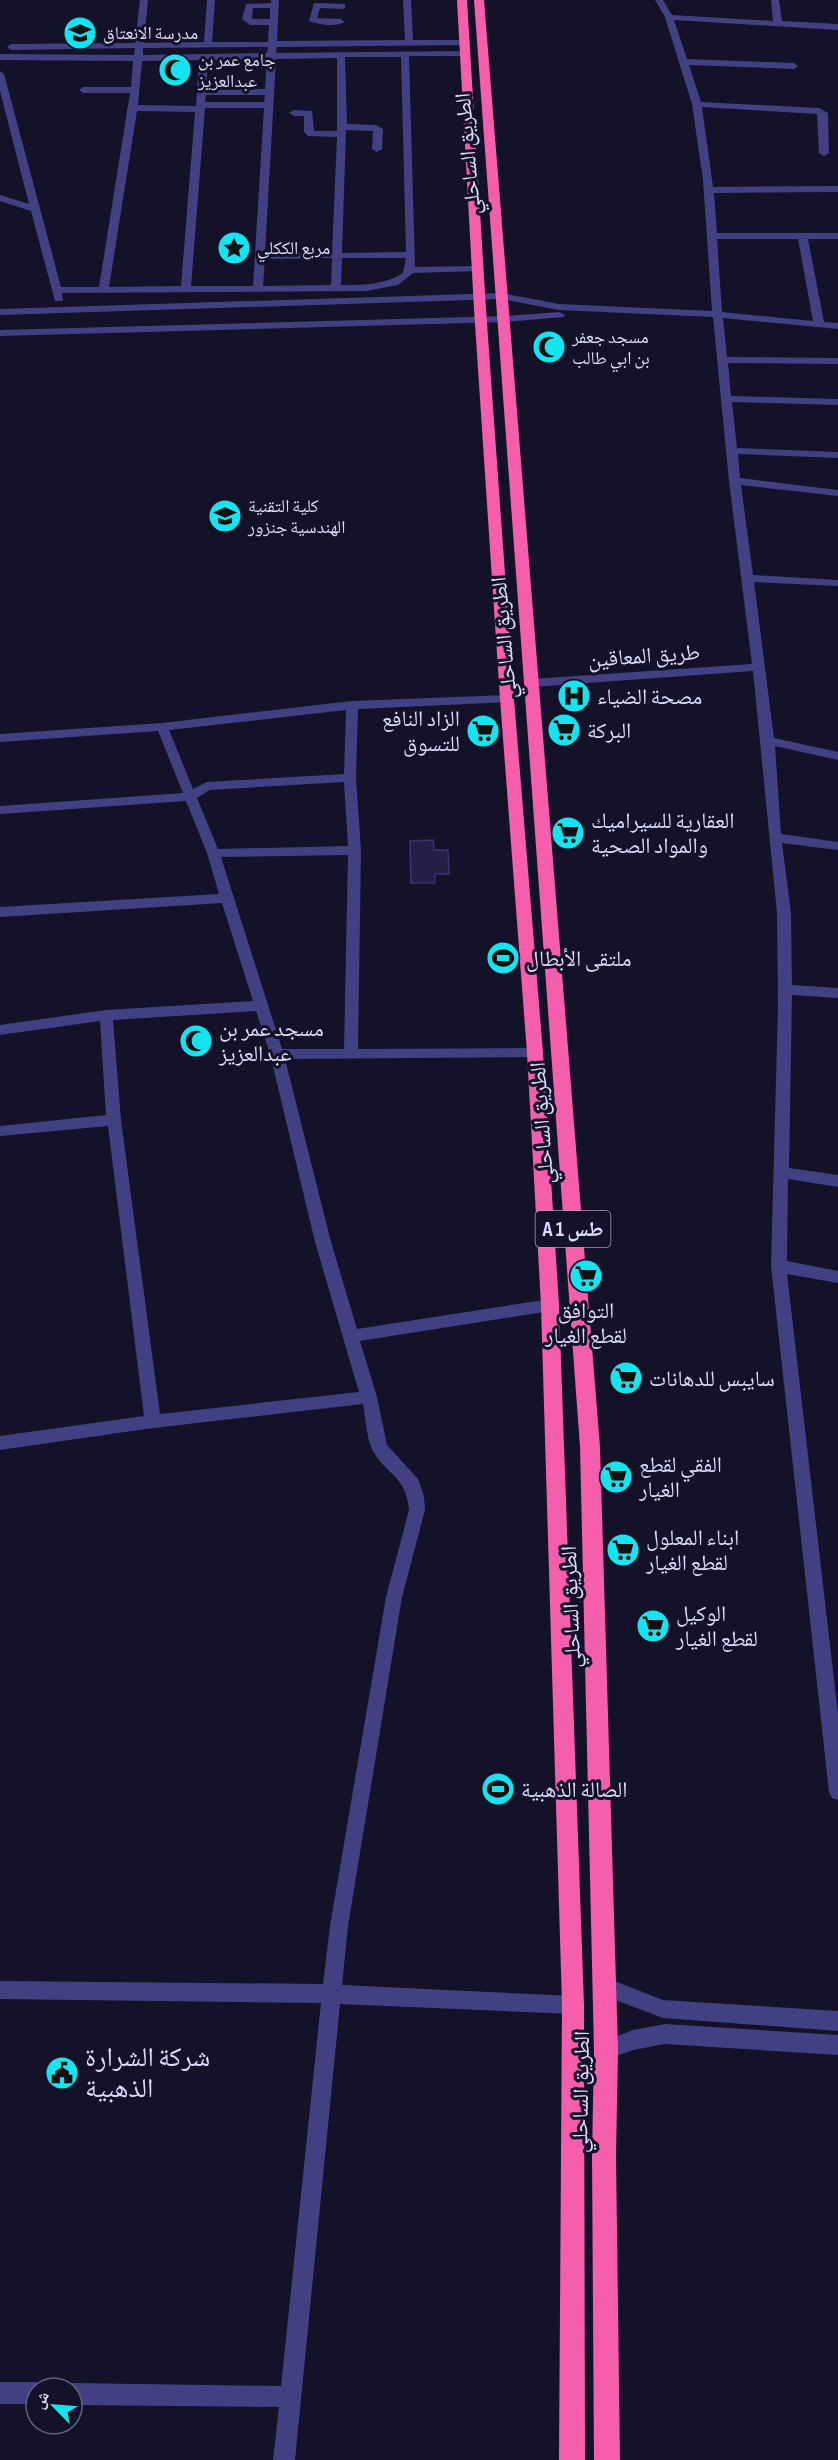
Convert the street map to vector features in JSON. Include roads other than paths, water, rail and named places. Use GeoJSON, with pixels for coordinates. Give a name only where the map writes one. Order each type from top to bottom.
{"type":"FeatureCollection","features":[{"type":"Feature","properties":{"kind":"highway","name":"الطريق الساحلي"},"geometry":{"type":"LineString","coordinates":[[462,0],[480,319],[535,1053],[550,1305],[573,2005],[572,2460]]}},
{"type":"Feature","properties":{"kind":"highway","name":"الطريق الساحلي"},"geometry":{"type":"LineString","coordinates":[[478,0],[590,1448],[606,2050],[604,2156],[607,2460]]}},
{"type":"Feature","properties":{"kind":"street"},"geometry":{"type":"LineString","coordinates":[[103,290],[133,108],[144,0]]}},
{"type":"Feature","properties":{"kind":"street"},"geometry":{"type":"LineString","coordinates":[[208,44],[211,0]]}},
{"type":"Feature","properties":{"kind":"street"},"geometry":{"type":"LineString","coordinates":[[407,0],[409,42]]}},
{"type":"Feature","properties":{"kind":"street"},"geometry":{"type":"LineString","coordinates":[[659,0],[669,17],[697,104],[708,190],[718,319],[735,481],[768,741],[775,838],[784,913],[785,990],[779,1266],[838,1792]]}},
{"type":"Feature","properties":{"kind":"street"},"geometry":{"type":"LineString","coordinates":[[775,0],[778,24]]}},
{"type":"Feature","properties":{"kind":"street"},"geometry":{"type":"LineString","coordinates":[[258,289],[274,22],[274,3],[249,6],[246,19],[250,22],[274,22]]}},
{"type":"Feature","properties":{"kind":"street"},"geometry":{"type":"LineString","coordinates":[[341,44],[342,22],[342,3],[317,5],[312,19],[342,22]]}},
{"type":"Feature","properties":{"kind":"street"},"geometry":{"type":"LineString","coordinates":[[669,17],[838,27]]}},
{"type":"Feature","properties":{"kind":"street"},"geometry":{"type":"LineString","coordinates":[[0,48],[409,42],[464,48]]}},
{"type":"Feature","properties":{"kind":"street"},"geometry":{"type":"LineString","coordinates":[[0,57],[204,58],[405,55],[464,48]]}},
{"type":"Feature","properties":{"kind":"street"},"geometry":{"type":"LineString","coordinates":[[57,290],[366,288],[394,283],[408,274],[410,255],[405,55]]}},
{"type":"Feature","properties":{"kind":"street"},"geometry":{"type":"LineString","coordinates":[[336,288],[341,56]]}},
{"type":"Feature","properties":{"kind":"street"},"geometry":{"type":"LineString","coordinates":[[186,289],[204,58]]}},
{"type":"Feature","properties":{"kind":"street"},"geometry":{"type":"LineString","coordinates":[[685,62],[794,66]]}},
{"type":"Feature","properties":{"kind":"street"},"geometry":{"type":"LineString","coordinates":[[0,74],[63,310],[64,331]]}},
{"type":"Feature","properties":{"kind":"street"},"geometry":{"type":"LineString","coordinates":[[83,90],[135,90]]}},
{"type":"Feature","properties":{"kind":"street"},"geometry":{"type":"LineString","coordinates":[[201,92],[270,92]]}},
{"type":"Feature","properties":{"kind":"street"},"geometry":{"type":"LineString","coordinates":[[697,104],[823,112],[824,153]]}},
{"type":"Feature","properties":{"kind":"street"},"geometry":{"type":"LineString","coordinates":[[133,108],[269,105]]}},
{"type":"Feature","properties":{"kind":"street"},"geometry":{"type":"LineString","coordinates":[[294,113],[309,113],[309,132],[311,134],[376,128],[378,129],[377,149]]}},
{"type":"Feature","properties":{"kind":"street"},"geometry":{"type":"LineString","coordinates":[[708,190],[838,189]]}},
{"type":"Feature","properties":{"kind":"street"},"geometry":{"type":"LineString","coordinates":[[0,198],[36,209]]}},
{"type":"Feature","properties":{"kind":"street"},"geometry":{"type":"LineString","coordinates":[[712,236],[838,236]]}},
{"type":"Feature","properties":{"kind":"street"},"geometry":{"type":"LineString","coordinates":[[803,237],[819,324]]}},
{"type":"Feature","properties":{"kind":"street"},"geometry":{"type":"LineString","coordinates":[[260,256],[410,255]]}},
{"type":"Feature","properties":{"kind":"street"},"geometry":{"type":"LineString","coordinates":[[409,270],[477,269]]}},
{"type":"Feature","properties":{"kind":"street"},"geometry":{"type":"LineString","coordinates":[[0,312],[502,296],[559,307],[679,311],[718,319],[838,332]]}},
{"type":"Feature","properties":{"kind":"street"},"geometry":{"type":"LineString","coordinates":[[0,333],[504,319],[557,315],[718,319],[838,326]]}},
{"type":"Feature","properties":{"kind":"street"},"geometry":{"type":"LineString","coordinates":[[722,360],[838,361]]}},
{"type":"Feature","properties":{"kind":"street"},"geometry":{"type":"LineString","coordinates":[[726,399],[838,402]]}},
{"type":"Feature","properties":{"kind":"street"},"geometry":{"type":"LineString","coordinates":[[732,451],[838,455]]}},
{"type":"Feature","properties":{"kind":"street"},"geometry":{"type":"LineString","coordinates":[[735,481],[838,492]]}},
{"type":"Feature","properties":{"kind":"street"},"geometry":{"type":"LineString","coordinates":[[747,578],[838,583]]}},
{"type":"Feature","properties":{"kind":"street","name":"طريق المعاقين"},"geometry":{"type":"LineString","coordinates":[[532,683],[758,667]]}},
{"type":"Feature","properties":{"kind":"street"},"geometry":{"type":"LineString","coordinates":[[0,738],[162,727],[352,705],[507,699]]}},
{"type":"Feature","properties":{"kind":"street"},"geometry":{"type":"LineString","coordinates":[[351,1053],[355,850],[350,778],[352,705]]}},
{"type":"Feature","properties":{"kind":"street"},"geometry":{"type":"LineString","coordinates":[[162,727],[229,898],[260,1005],[277,1054],[323,1242],[369,1397],[380,1448],[412,1484],[417,1510],[394,1597],[339,1926],[284,2460]]}},
{"type":"Feature","properties":{"kind":"street"},"geometry":{"type":"LineString","coordinates":[[768,741],[838,756]]}},
{"type":"Feature","properties":{"kind":"street"},"geometry":{"type":"LineString","coordinates":[[0,810],[190,797],[207,786],[350,778]]}},
{"type":"Feature","properties":{"kind":"street"},"geometry":{"type":"LineString","coordinates":[[775,838],[838,846]]}},
{"type":"Feature","properties":{"kind":"street"},"geometry":{"type":"LineString","coordinates":[[213,854],[355,850]]}},
{"type":"Feature","properties":{"kind":"street"},"geometry":{"type":"LineString","coordinates":[[0,912],[229,898]]}},
{"type":"Feature","properties":{"kind":"street"},"geometry":{"type":"LineString","coordinates":[[785,990],[838,993]]}},
{"type":"Feature","properties":{"kind":"street"},"geometry":{"type":"LineString","coordinates":[[0,1030],[106,1015],[260,1005]]}},
{"type":"Feature","properties":{"kind":"street"},"geometry":{"type":"LineString","coordinates":[[106,1015],[114,1120],[153,1422]]}},
{"type":"Feature","properties":{"kind":"street"},"geometry":{"type":"LineString","coordinates":[[277,1054],[535,1053]]}},
{"type":"Feature","properties":{"kind":"street"},"geometry":{"type":"LineString","coordinates":[[0,1131],[114,1120]]}},
{"type":"Feature","properties":{"kind":"street"},"geometry":{"type":"LineString","coordinates":[[781,1172],[838,1181]]}},
{"type":"Feature","properties":{"kind":"street"},"geometry":{"type":"LineString","coordinates":[[779,1266],[838,1277]]}},
{"type":"Feature","properties":{"kind":"street"},"geometry":{"type":"LineString","coordinates":[[351,1336],[550,1305]]}},
{"type":"Feature","properties":{"kind":"street"},"geometry":{"type":"LineString","coordinates":[[0,1443],[153,1422],[369,1397]]}},
{"type":"Feature","properties":{"kind":"street"},"geometry":{"type":"LineString","coordinates":[[604,1986],[663,2009],[838,2021]]}},
{"type":"Feature","properties":{"kind":"street"},"geometry":{"type":"LineString","coordinates":[[0,1990],[331,1994],[573,2005]]}},
{"type":"Feature","properties":{"kind":"street"},"geometry":{"type":"LineString","coordinates":[[663,2009],[665,2034]]}},
{"type":"Feature","properties":{"kind":"street"},"geometry":{"type":"LineString","coordinates":[[606,2050],[633,2040],[665,2034],[838,2045]]}},
{"type":"Feature","properties":{"kind":"street"},"geometry":{"type":"LineString","coordinates":[[0,2393],[24,2393]]}},
{"type":"Feature","properties":{"kind":"street"},"geometry":{"type":"LineString","coordinates":[[84,2394],[290,2397]]}},
{"type":"Feature","properties":{"kind":"place","name":"مدرسة الانعتاق"},"geometry":{"type":"Point","coordinates":[80,33]}},
{"type":"Feature","properties":{"kind":"place","name":"جامع عمر بن عبدالعزيز"},"geometry":{"type":"Point","coordinates":[175,70]}},
{"type":"Feature","properties":{"kind":"place","name":"مربع الككلي"},"geometry":{"type":"Point","coordinates":[234,248]}},
{"type":"Feature","properties":{"kind":"place","name":"مسجد جعفر بن ابي طالب"},"geometry":{"type":"Point","coordinates":[549,347]}},
{"type":"Feature","properties":{"kind":"place","name":"كلية التقنية الهندسية جنزور"},"geometry":{"type":"Point","coordinates":[225,516]}},
{"type":"Feature","properties":{"kind":"place","name":"مصحة الضياء"},"geometry":{"type":"Point","coordinates":[574,696]}},
{"type":"Feature","properties":{"kind":"place","name":"البركة"},"geometry":{"type":"Point","coordinates":[564,730]}},
{"type":"Feature","properties":{"kind":"place","name":"الزاد النافع للتسوق"},"geometry":{"type":"Point","coordinates":[483,731]}},
{"type":"Feature","properties":{"kind":"place","name":"العقارية للسيراميك والمواد الصحية"},"geometry":{"type":"Point","coordinates":[568,833]}},
{"type":"Feature","properties":{"kind":"place","name":"ملتقى الأبطال"},"geometry":{"type":"Point","coordinates":[503,958]}},
{"type":"Feature","properties":{"kind":"place","name":"مسجد عمر بن عبدالعزيز"},"geometry":{"type":"Point","coordinates":[196,1041]}},
{"type":"Feature","properties":{"kind":"place","name":"التوافق لقطع الغيار"},"geometry":{"type":"Point","coordinates":[586,1276]}},
{"type":"Feature","properties":{"kind":"place","name":"سايبس للدهانات"},"geometry":{"type":"Point","coordinates":[626,1378]}},
{"type":"Feature","properties":{"kind":"place","name":"الفقي لقطع الغيار"},"geometry":{"type":"Point","coordinates":[616,1477]}},
{"type":"Feature","properties":{"kind":"place","name":"ابناء المعلول لقطع الغيار"},"geometry":{"type":"Point","coordinates":[623,1550]}},
{"type":"Feature","properties":{"kind":"place","name":"الوكيل لقطع الغيار"},"geometry":{"type":"Point","coordinates":[653,1626]}},
{"type":"Feature","properties":{"kind":"place","name":"الصالة الذهبية"},"geometry":{"type":"Point","coordinates":[498,1789]}},
{"type":"Feature","properties":{"kind":"place","name":"شركة الشرارة الذهبية"},"geometry":{"type":"Point","coordinates":[62,2073]}}]}
